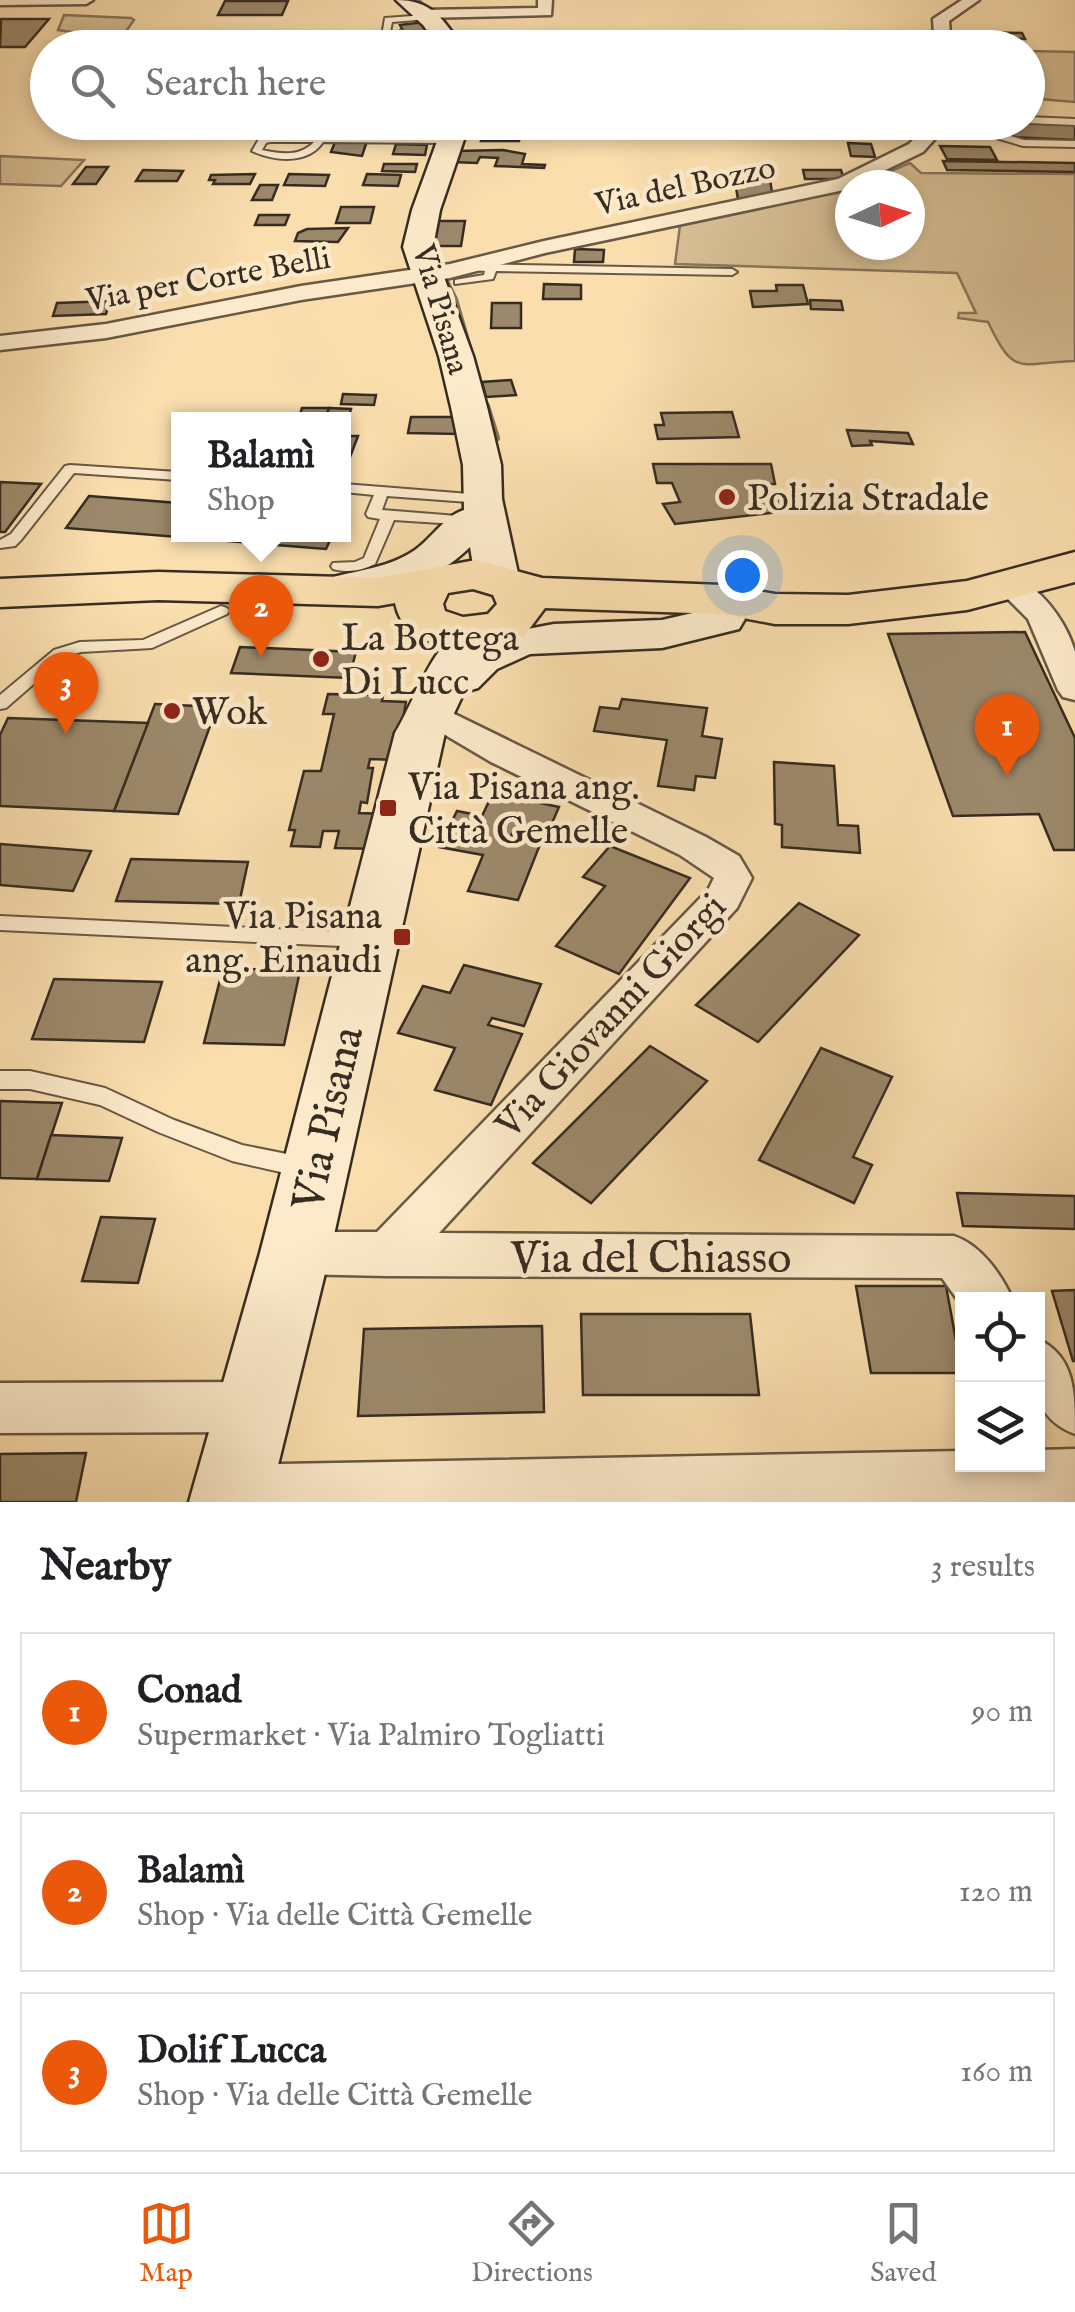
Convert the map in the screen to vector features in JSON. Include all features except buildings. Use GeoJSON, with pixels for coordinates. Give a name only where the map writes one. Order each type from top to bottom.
{"type":"FeatureCollection","features":[{"type":"Feature","properties":{"kind":"main road"},"geometry":{"type":"LineString","coordinates":[[418,10],[436,30]]}},
{"type":"Feature","properties":{"kind":"main road","name":"Via Pisana"},"geometry":{"type":"LineString","coordinates":[[230,1497],[422,736],[446,674],[502,605],[476,510],[482,465],[456,356],[448,274],[418,246],[450,140]]}},
{"type":"Feature","properties":{"kind":"main road"},"geometry":{"type":"LineString","coordinates":[[0,593],[327,579],[380,582],[419,570],[434,560],[476,510]]}},
{"type":"Feature","properties":{"kind":"main road"},"geometry":{"type":"LineString","coordinates":[[430,602],[461,551],[476,510]]}},
{"type":"Feature","properties":{"kind":"main road"},"geometry":{"type":"LineString","coordinates":[[422,736],[468,668],[484,654],[504,646],[660,634],[775,609],[898,604],[1010,586],[1075,566]]}},
{"type":"Feature","properties":{"kind":"main road"},"geometry":{"type":"LineString","coordinates":[[327,579],[430,602],[450,630],[502,605],[600,598],[720,599],[775,609]]}},
{"type":"Feature","properties":{"kind":"main road"},"geometry":{"type":"LineString","coordinates":[[0,620],[109,609],[222,611],[430,602]]}},
{"type":"Feature","properties":{"kind":"main road","name":"Via Pisana"},"geometry":{"type":"LineString","coordinates":[[422,736],[422,707],[434,654],[430,602]]}},
{"type":"Feature","properties":{"kind":"main road"},"geometry":{"type":"LineString","coordinates":[[502,605],[596,618],[723,619]]}},
{"type":"Feature","properties":{"kind":"street"},"geometry":{"type":"LineString","coordinates":[[0,0],[86,0]]}},
{"type":"Feature","properties":{"kind":"street"},"geometry":{"type":"LineString","coordinates":[[418,10],[546,12],[545,0]]}},
{"type":"Feature","properties":{"kind":"street"},"geometry":{"type":"LineString","coordinates":[[942,30],[942,20],[972,0]]}},
{"type":"Feature","properties":{"kind":"street","name":"Via del Bozzo"},"geometry":{"type":"LineString","coordinates":[[448,274],[544,247],[844,184],[916,148],[924,140]]}},
{"type":"Feature","properties":{"kind":"street","name":"Via per Corte Belli"},"geometry":{"type":"LineString","coordinates":[[0,343],[106,331],[301,293],[448,274]]}},
{"type":"Feature","properties":{"kind":"street"},"geometry":{"type":"LineString","coordinates":[[1010,586],[1042,615],[1075,690]]}},
{"type":"Feature","properties":{"kind":"street","name":"Via Giovanni Giorgi"},"geometry":{"type":"LineString","coordinates":[[422,736],[453,752],[504,754]]}},
{"type":"Feature","properties":{"kind":"street","name":"Via Giovanni Giorgi"},"geometry":{"type":"LineString","coordinates":[[387,1255],[723,898],[733,878],[726,865],[693,846],[504,754],[422,736]]}},
{"type":"Feature","properties":{"kind":"street","name":"Via del Chiasso"},"geometry":{"type":"LineString","coordinates":[[294,1253],[954,1257],[982,1292]]}},
{"type":"Feature","properties":{"kind":"street"},"geometry":{"type":"LineString","coordinates":[[1045,1372],[1075,1408]]}},
{"type":"Feature","properties":{"kind":"street"},"geometry":{"type":"LineString","coordinates":[[0,1408],[254,1408]]}},
{"type":"Feature","properties":{"kind":"street"},"geometry":{"type":"LineString","coordinates":[[230,1497],[1075,1476]]}},
{"type":"Feature","properties":{"kind":"lane"},"geometry":{"type":"LineString","coordinates":[[387,30],[388,20],[418,10]]}},
{"type":"Feature","properties":{"kind":"lane"},"geometry":{"type":"LineString","coordinates":[[1045,121],[1075,122]]}},
{"type":"Feature","properties":{"kind":"lane"},"geometry":{"type":"LineString","coordinates":[[265,140],[257,151],[308,154],[320,140]]}},
{"type":"Feature","properties":{"kind":"lane"},"geometry":{"type":"LineString","coordinates":[[1012,140],[1075,144]]}},
{"type":"Feature","properties":{"kind":"lane"},"geometry":{"type":"LineString","coordinates":[[448,274],[484,280],[492,267],[732,272]]}},
{"type":"Feature","properties":{"kind":"lane"},"geometry":{"type":"LineString","coordinates":[[0,544],[10,543],[16,537],[70,469],[171,476]]}},
{"type":"Feature","properties":{"kind":"lane"},"geometry":{"type":"LineString","coordinates":[[351,488],[382,490],[476,510]]}},
{"type":"Feature","properties":{"kind":"lane"},"geometry":{"type":"LineString","coordinates":[[382,490],[373,514],[476,510]]}},
{"type":"Feature","properties":{"kind":"lane"},"geometry":{"type":"LineString","coordinates":[[327,579],[370,561],[389,516]]}},
{"type":"Feature","properties":{"kind":"lane"},"geometry":{"type":"LineString","coordinates":[[0,704],[60,653],[80,647],[146,646],[222,611]]}},
{"type":"Feature","properties":{"kind":"lane"},"geometry":{"type":"LineString","coordinates":[[0,923],[368,940]]}},
{"type":"Feature","properties":{"kind":"lane"},"geometry":{"type":"LineString","coordinates":[[0,1080],[30,1080],[105,1096],[166,1126],[240,1154],[312,1170]]}},
{"type":"Feature","properties":{"kind":"shaded area"},"geometry":{"type":"Polygon","coordinates":[[[64,15],[134,20],[127,30],[58,30],[64,15]]]}},
{"type":"Feature","properties":{"kind":"shaded area"},"geometry":{"type":"Polygon","coordinates":[[[1045,51],[1075,52],[1075,102],[1045,99],[1045,51]]]}},
{"type":"Feature","properties":{"kind":"shaded area"},"geometry":{"type":"Polygon","coordinates":[[[0,156],[84,160],[61,186],[0,184],[0,156]]]}},
{"type":"Feature","properties":{"kind":"shaded area"},"geometry":{"type":"Polygon","coordinates":[[[910,163],[918,170],[893,170],[910,163]]]}},
{"type":"Feature","properties":{"kind":"shaded area"},"geometry":{"type":"Polygon","coordinates":[[[925,173],[1075,174],[1075,361],[1030,364],[1012,359],[988,322],[958,318],[959,313],[976,313],[957,273],[675,264],[680,225],[835,190],[835,260],[925,260],[925,173]]]}},
{"type":"Feature","properties":{"kind":"waterway"},"geometry":{"type":"LineString","coordinates":[[417,0],[432,13]]}},
{"type":"Feature","properties":{"kind":"waterway"},"geometry":{"type":"LineString","coordinates":[[440,269],[455,299],[473,361]]}},
{"type":"Feature","properties":{"kind":"waterway"},"geometry":{"type":"LineString","coordinates":[[486,406],[496,438]]}},
{"type":"Feature","properties":{"kind":"place","name":"Polizia Stradale"},"geometry":{"type":"Point","coordinates":[727,497]}},
{"type":"Feature","properties":{"kind":"place","name":"Balamì"},"geometry":{"type":"Point","coordinates":[261,657]}},
{"type":"Feature","properties":{"kind":"place","name":"La Bottega Di Lucc"},"geometry":{"type":"Point","coordinates":[321,659]}},
{"type":"Feature","properties":{"kind":"place","name":"Wok"},"geometry":{"type":"Point","coordinates":[172,711]}},
{"type":"Feature","properties":{"kind":"place","name":"Dolif Lucca"},"geometry":{"type":"Point","coordinates":[66,734]}},
{"type":"Feature","properties":{"kind":"place","name":"Conad"},"geometry":{"type":"Point","coordinates":[1007,776]}},
{"type":"Feature","properties":{"kind":"place","name":"Via Pisana ang. Città Gemelle"},"geometry":{"type":"Point","coordinates":[388,808]}},
{"type":"Feature","properties":{"kind":"place","name":"Via Pisana ang. Einaudi"},"geometry":{"type":"Point","coordinates":[402,937]}}]}
